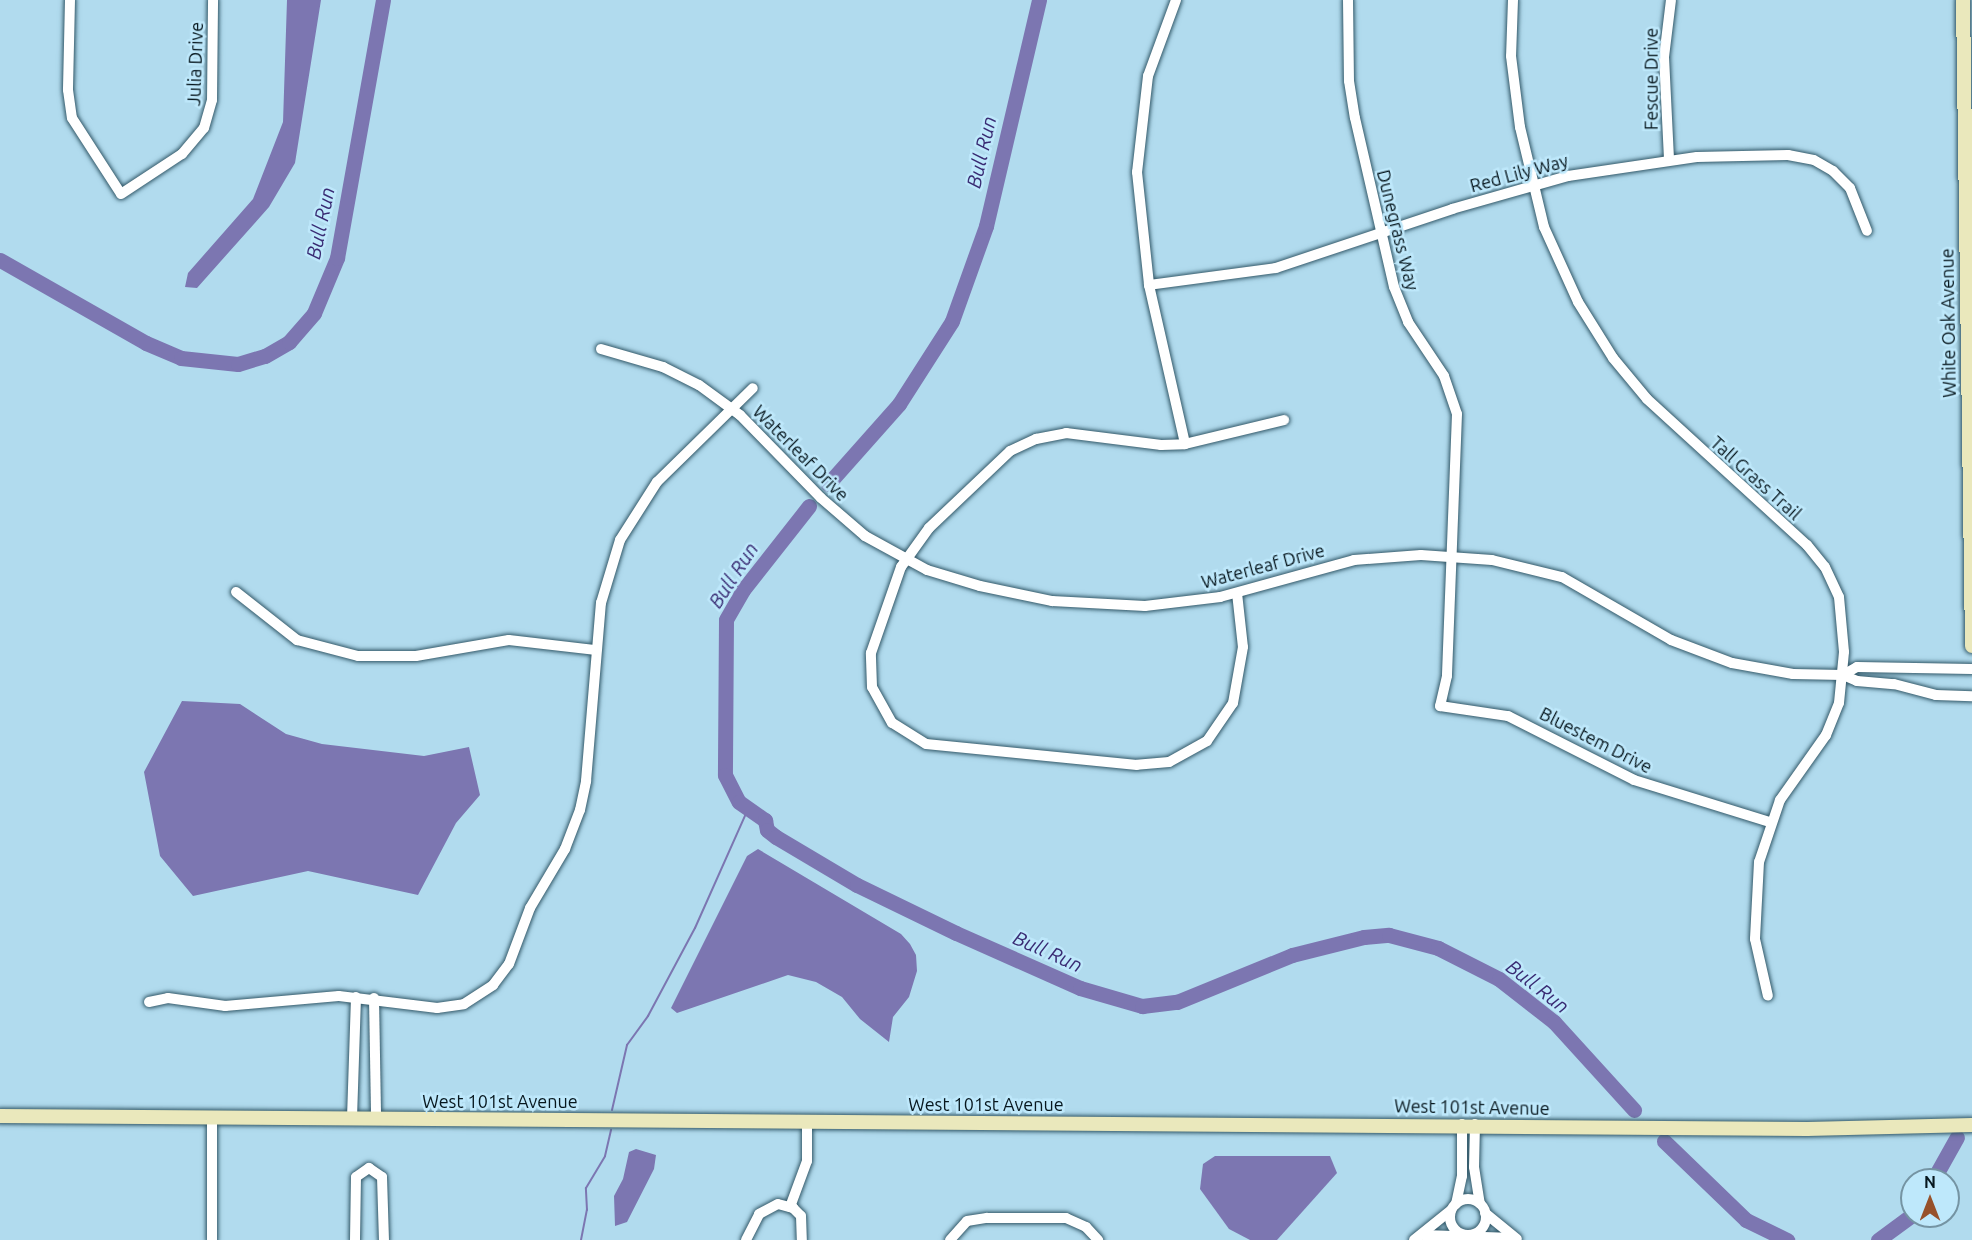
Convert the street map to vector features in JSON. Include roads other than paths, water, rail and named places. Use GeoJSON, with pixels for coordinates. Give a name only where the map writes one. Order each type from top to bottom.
{"type":"FeatureCollection","features":[{"type":"Feature","properties":{"kind":"street","name":"Julia Drive"},"geometry":{"type":"LineString","coordinates":[[70,0],[68,90],[72,118],[121,194],[182,154],[204,128],[212,100],[213,0]]}},
{"type":"Feature","properties":{"kind":"street"},"geometry":{"type":"LineString","coordinates":[[1176,0],[1157,45],[1140,122],[1137,188],[1149,285],[1185,444]]}},
{"type":"Feature","properties":{"kind":"street","name":"Dunegrass Way"},"geometry":{"type":"LineString","coordinates":[[1347,0],[1352,99],[1381,234],[1398,300],[1444,376],[1456,409],[1447,676],[1440,706]]}},
{"type":"Feature","properties":{"kind":"street","name":"Tall Grass Trail"},"geometry":{"type":"LineString","coordinates":[[1513,0],[1512,81],[1533,186],[1564,274],[1619,366],[1671,424],[1807,545],[1825,567],[1843,615],[1843,675],[1839,703],[1830,727],[1792,779],[1770,822],[1758,862],[1754,913],[1757,952],[1768,996]]}},
{"type":"Feature","properties":{"kind":"street","name":"Fescue Drive"},"geometry":{"type":"LineString","coordinates":[[1669,159],[1664,57],[1671,0]]}},
{"type":"Feature","properties":{"kind":"street","name":"White Oak Avenue"},"geometry":{"type":"LineString","coordinates":[[1963,0],[1972,646]]}},
{"type":"Feature","properties":{"kind":"street","name":"Red Lily Way"},"geometry":{"type":"LineString","coordinates":[[1149,285],[1276,268],[1533,186],[1605,168],[1669,159],[1772,155],[1814,160],[1833,171],[1850,188],[1867,231]]}},
{"type":"Feature","properties":{"kind":"street","name":"Waterleaf Drive"},"geometry":{"type":"LineString","coordinates":[[601,349],[680,374],[732,408],[850,524],[906,560],[980,586],[1074,603],[1145,606],[1237,593],[1354,560],[1452,557],[1511,563],[1562,577],[1671,640],[1720,660],[1775,672],[1843,675],[1936,695],[1972,696]]}},
{"type":"Feature","properties":{"kind":"street"},"geometry":{"type":"LineString","coordinates":[[149,1002],[168,998],[225,1006],[297,997],[356,997],[431,1008],[457,1006],[483,994],[506,970],[530,908],[565,849],[580,810],[586,781],[596,650],[604,587],[626,527],[657,482],[753,388]]}},
{"type":"Feature","properties":{"kind":"street"},"geometry":{"type":"LineString","coordinates":[[1237,593],[1244,646],[1237,692],[1222,724],[1194,751],[1161,764],[1137,765],[926,744],[903,732],[883,713],[872,687],[872,647],[892,586],[906,560],[929,528],[991,466],[1023,444],[1073,433],[1161,445],[1185,444],[1284,420]]}},
{"type":"Feature","properties":{"kind":"street"},"geometry":{"type":"LineString","coordinates":[[236,592],[297,640],[358,656],[416,656],[509,640],[596,650]]}},
{"type":"Feature","properties":{"kind":"street","name":"Waterleaf Drive"},"geometry":{"type":"LineString","coordinates":[[1843,675],[1857,667],[1972,669]]}},
{"type":"Feature","properties":{"kind":"street","name":"Bluestem Drive"},"geometry":{"type":"LineString","coordinates":[[1440,706],[1508,716],[1634,780],[1770,822]]}},
{"type":"Feature","properties":{"kind":"street"},"geometry":{"type":"LineString","coordinates":[[352,1118],[356,997]]}},
{"type":"Feature","properties":{"kind":"street"},"geometry":{"type":"LineString","coordinates":[[374,998],[376,1118]]}},
{"type":"Feature","properties":{"kind":"street","name":"West 101st Avenue"},"geometry":{"type":"LineString","coordinates":[[0,1116],[1469,1124],[1824,1129],[1972,1125]]}},
{"type":"Feature","properties":{"kind":"street"},"geometry":{"type":"LineString","coordinates":[[212,1117],[212,1240]]}},
{"type":"Feature","properties":{"kind":"street"},"geometry":{"type":"LineString","coordinates":[[790,1207],[807,1161],[807,1121]]}},
{"type":"Feature","properties":{"kind":"street"},"geometry":{"type":"LineString","coordinates":[[1469,1124],[1461,1176],[1453,1207],[1454,1228],[1469,1236]]}},
{"type":"Feature","properties":{"kind":"street"},"geometry":{"type":"LineString","coordinates":[[1469,1124],[1474,1167],[1483,1209],[1482,1228],[1469,1236]]}},
{"type":"Feature","properties":{"kind":"street"},"geometry":{"type":"LineString","coordinates":[[355,1240],[356,1177],[369,1168],[382,1177],[384,1240]]}},
{"type":"Feature","properties":{"kind":"street"},"geometry":{"type":"LineString","coordinates":[[1419,1237],[1453,1207],[1468,1199],[1483,1209],[1516,1239]]}},
{"type":"Feature","properties":{"kind":"street"},"geometry":{"type":"LineString","coordinates":[[746,1240],[763,1210],[773,1204],[790,1207],[803,1221],[802,1240]]}},
{"type":"Feature","properties":{"kind":"street"},"geometry":{"type":"LineString","coordinates":[[953,1236],[967,1221],[979,1218],[1066,1218],[1086,1227],[1098,1240]]}},
{"type":"Feature","properties":{"kind":"street"},"geometry":{"type":"LineString","coordinates":[[1419,1237],[1469,1236],[1516,1239]]}},
{"type":"Feature","properties":{"kind":"waterway","name":"Bull Run"},"geometry":{"type":"LineString","coordinates":[[0,260],[146,343],[181,358],[238,364],[265,356],[289,342],[314,313],[337,258],[383,0]]}},
{"type":"Feature","properties":{"kind":"waterway","name":"Bull Run"},"geometry":{"type":"LineString","coordinates":[[828,484],[899,404],[952,321],[986,226],[1039,0]]}},
{"type":"Feature","properties":{"kind":"waterway","name":"Bull Run"},"geometry":{"type":"LineString","coordinates":[[809,506],[743,590],[726,620],[725,775],[739,802],[765,820],[767,830],[776,837],[857,885],[956,933],[1080,988],[1142,1006],[1177,1002],[1292,955],[1364,937],[1389,935],[1438,948],[1499,979],[1554,1022],[1634,1110]]}},
{"type":"Feature","properties":{"kind":"waterway"},"geometry":{"type":"LineString","coordinates":[[612,1110],[627,1045],[648,1016],[695,928],[747,811]]}},
{"type":"Feature","properties":{"kind":"waterway"},"geometry":{"type":"LineString","coordinates":[[581,1240],[587,1210],[586,1188],[605,1156],[611,1130]]}},
{"type":"Feature","properties":{"kind":"waterway","name":"Bull Run"},"geometry":{"type":"LineString","coordinates":[[1940,1168],[1957,1137]]}},
{"type":"Feature","properties":{"kind":"waterway","name":"Bull Run"},"geometry":{"type":"LineString","coordinates":[[1664,1141],[1746,1220],[1787,1240]]}},
{"type":"Feature","properties":{"kind":"waterway","name":"Bull Run"},"geometry":{"type":"LineString","coordinates":[[1878,1240],[1900,1224]]}}]}
